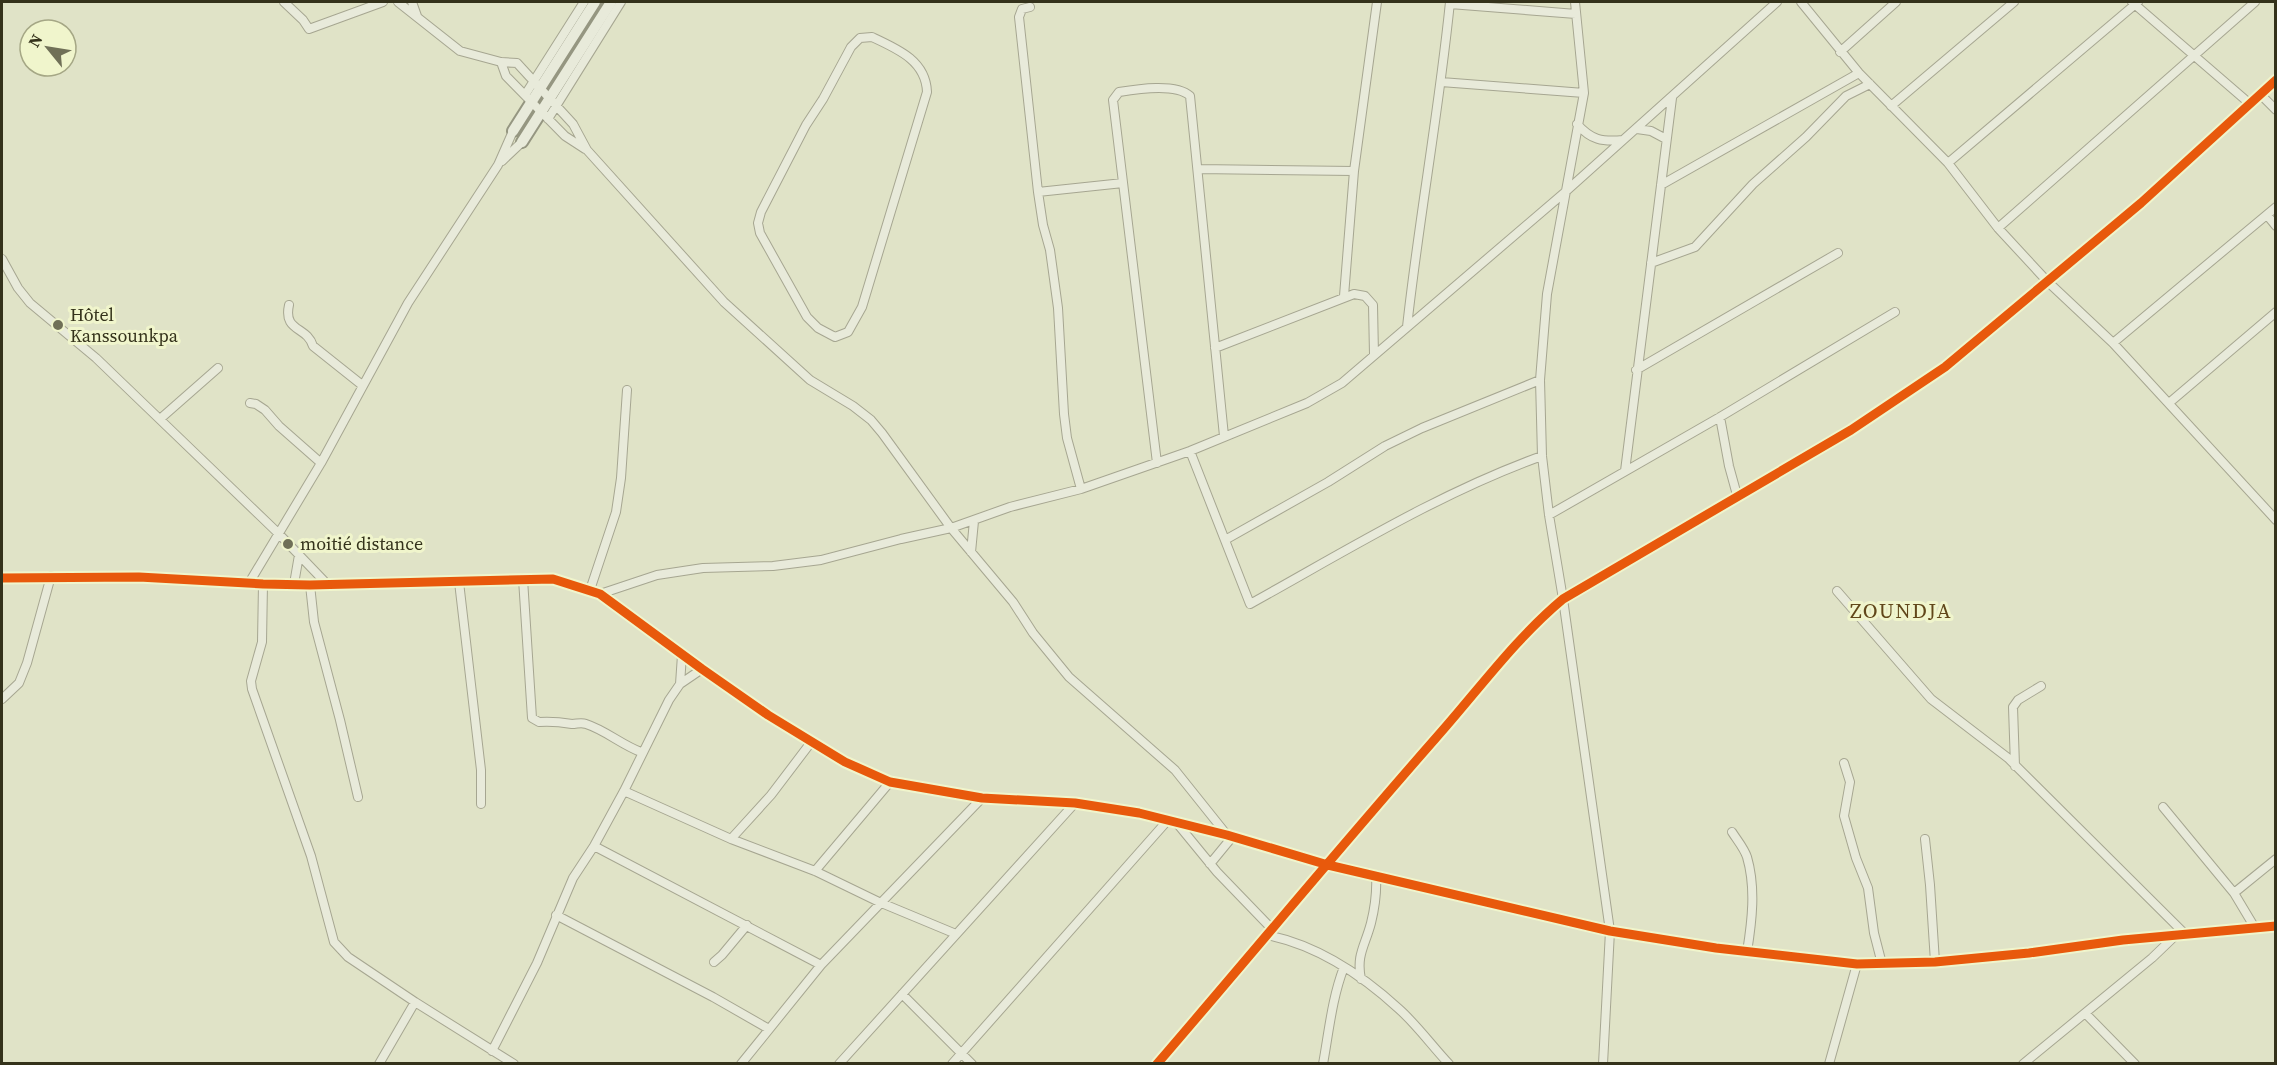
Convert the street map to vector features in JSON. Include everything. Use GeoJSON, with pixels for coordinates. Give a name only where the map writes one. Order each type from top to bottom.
{"type":"FeatureCollection","features":[{"type":"Feature","properties":{"kind":"main road"},"geometry":{"type":"LineString","coordinates":[[513,131],[528,98],[595,2]]}},
{"type":"Feature","properties":{"kind":"main road"},"geometry":{"type":"LineString","coordinates":[[522,142],[545,116],[612,2]]}},
{"type":"Feature","properties":{"kind":"street"},"geometry":{"type":"LineString","coordinates":[[285,2],[309,29],[383,2]]}},
{"type":"Feature","properties":{"kind":"street"},"geometry":{"type":"LineString","coordinates":[[398,2],[460,51],[501,62],[517,63],[573,124],[586,150]]}},
{"type":"Feature","properties":{"kind":"street"},"geometry":{"type":"LineString","coordinates":[[412,2],[417,16]]}},
{"type":"Feature","properties":{"kind":"street"},"geometry":{"type":"LineString","coordinates":[[537,85],[584,2]]}},
{"type":"Feature","properties":{"kind":"street"},"geometry":{"type":"LineString","coordinates":[[553,103],[621,2]]}},
{"type":"Feature","properties":{"kind":"street"},"geometry":{"type":"LineString","coordinates":[[1344,296],[1354,171],[1377,2]]}},
{"type":"Feature","properties":{"kind":"street"},"geometry":{"type":"LineString","coordinates":[[1575,2],[1584,93],[1547,294],[1540,380],[1542,456],[1610,931],[1603,1064]]}},
{"type":"Feature","properties":{"kind":"street"},"geometry":{"type":"LineString","coordinates":[[600,594],[657,574],[703,568],[773,566],[821,560],[951,528],[1010,507],[1082,489],[1190,452],[1327,393],[1564,193],[1777,2]]}},
{"type":"Feature","properties":{"kind":"street"},"geometry":{"type":"LineString","coordinates":[[1801,2],[1859,73],[1948,163],[1998,228],[2047,281],[2113,343],[2276,520]]}},
{"type":"Feature","properties":{"kind":"street"},"geometry":{"type":"LineString","coordinates":[[1840,52],[1896,2]]}},
{"type":"Feature","properties":{"kind":"street"},"geometry":{"type":"LineString","coordinates":[[1892,106],[2014,2]]}},
{"type":"Feature","properties":{"kind":"street"},"geometry":{"type":"LineString","coordinates":[[1998,228],[2255,2]]}},
{"type":"Feature","properties":{"kind":"street"},"geometry":{"type":"LineString","coordinates":[[1407,327],[1450,3],[1576,14]]}},
{"type":"Feature","properties":{"kind":"street"},"geometry":{"type":"LineString","coordinates":[[1948,163],[2134,3],[2249,103]]}},
{"type":"Feature","properties":{"kind":"street"},"geometry":{"type":"LineString","coordinates":[[1030,7],[1022,9],[1019,17],[1042,225],[1050,250],[1058,308],[1064,414],[1069,447],[1082,489]]}},
{"type":"Feature","properties":{"kind":"street"},"geometry":{"type":"LineString","coordinates":[[860,38],[872,38],[888,45],[917,65],[924,73],[927,93],[862,307],[848,332],[843,336],[835,337],[818,328],[807,317],[760,234],[758,223],[761,212],[806,125],[839,68],[855,42],[860,38]]}},
{"type":"Feature","properties":{"kind":"street"},"geometry":{"type":"LineString","coordinates":[[501,62],[506,76],[565,136],[586,150],[724,302],[810,380],[871,420],[951,528],[1013,602],[1033,633],[1069,677],[1175,770],[1230,836]]}},
{"type":"Feature","properties":{"kind":"street"},"geometry":{"type":"LineString","coordinates":[[1661,185],[1859,73]]}},
{"type":"Feature","properties":{"kind":"street"},"geometry":{"type":"LineString","coordinates":[[1157,1064],[1518,640],[1563,599],[1851,430],[1945,367],[2141,203],[2276,80]]}},
{"type":"Feature","properties":{"kind":"street"},"geometry":{"type":"LineString","coordinates":[[1441,82],[1584,93]]}},
{"type":"Feature","properties":{"kind":"street"},"geometry":{"type":"LineString","coordinates":[[1651,263],[1676,255],[1700,243],[1753,184],[1806,137],[1846,96],[1870,84]]}},
{"type":"Feature","properties":{"kind":"street"},"geometry":{"type":"LineString","coordinates":[[1157,463],[1113,100],[1119,92],[1158,88],[1187,93],[1190,96],[1224,436]]}},
{"type":"Feature","properties":{"kind":"street"},"geometry":{"type":"LineString","coordinates":[[2260,94],[2276,110]]}},
{"type":"Feature","properties":{"kind":"street"},"geometry":{"type":"LineString","coordinates":[[1625,471],[1672,98]]}},
{"type":"Feature","properties":{"kind":"street"},"geometry":{"type":"LineString","coordinates":[[1578,124],[1591,137],[1598,140],[1624,140]]}},
{"type":"Feature","properties":{"kind":"street"},"geometry":{"type":"LineString","coordinates":[[1637,129],[1666,139]]}},
{"type":"Feature","properties":{"kind":"street"},"geometry":{"type":"LineString","coordinates":[[249,583],[321,463],[408,303],[498,165],[513,131]]}},
{"type":"Feature","properties":{"kind":"street"},"geometry":{"type":"LineString","coordinates":[[498,165],[522,142]]}},
{"type":"Feature","properties":{"kind":"street"},"geometry":{"type":"LineString","coordinates":[[1198,169],[1354,171]]}},
{"type":"Feature","properties":{"kind":"street"},"geometry":{"type":"LineString","coordinates":[[1038,192],[1123,183]]}},
{"type":"Feature","properties":{"kind":"street"},"geometry":{"type":"LineString","coordinates":[[2113,343],[2276,207]]}},
{"type":"Feature","properties":{"kind":"street"},"geometry":{"type":"LineString","coordinates":[[2267,215],[2276,226]]}},
{"type":"Feature","properties":{"kind":"street"},"geometry":{"type":"LineString","coordinates":[[1636,370],[1838,253]]}},
{"type":"Feature","properties":{"kind":"street"},"geometry":{"type":"LineString","coordinates":[[2,259],[18,288],[30,303],[96,358],[278,533],[326,583]]}},
{"type":"Feature","properties":{"kind":"street"},"geometry":{"type":"LineString","coordinates":[[1215,348],[1354,294],[1365,296],[1373,304],[1374,355]]}},
{"type":"Feature","properties":{"kind":"street"},"geometry":{"type":"LineString","coordinates":[[289,305],[287,318],[289,322],[311,340],[313,346],[362,385]]}},
{"type":"Feature","properties":{"kind":"street"},"geometry":{"type":"LineString","coordinates":[[1549,514],[1720,417],[1895,312]]}},
{"type":"Feature","properties":{"kind":"street"},"geometry":{"type":"LineString","coordinates":[[2169,403],[2276,312]]}},
{"type":"Feature","properties":{"kind":"street"},"geometry":{"type":"LineString","coordinates":[[160,419],[218,368]]}},
{"type":"Feature","properties":{"kind":"street"},"geometry":{"type":"LineString","coordinates":[[1225,540],[1328,482],[1385,446],[1422,428],[1540,380]]}},
{"type":"Feature","properties":{"kind":"street"},"geometry":{"type":"LineString","coordinates":[[590,590],[616,512],[621,478],[627,390]]}},
{"type":"Feature","properties":{"kind":"street"},"geometry":{"type":"LineString","coordinates":[[250,403],[265,410],[279,426],[321,463]]}},
{"type":"Feature","properties":{"kind":"street"},"geometry":{"type":"LineString","coordinates":[[1720,417],[1737,495]]}},
{"type":"Feature","properties":{"kind":"street"},"geometry":{"type":"LineString","coordinates":[[1190,452],[1250,604],[1428,507],[1514,466],[1542,456]]}},
{"type":"Feature","properties":{"kind":"street"},"geometry":{"type":"LineString","coordinates":[[971,552],[974,521]]}},
{"type":"Feature","properties":{"kind":"street"},"geometry":{"type":"LineString","coordinates":[[294,584],[299,555]]}},
{"type":"Feature","properties":{"kind":"street"},"geometry":{"type":"LineString","coordinates":[[2,699],[19,683],[23,673],[51,576]]}},
{"type":"Feature","properties":{"kind":"street"},"geometry":{"type":"LineString","coordinates":[[2,578],[139,577],[310,585],[553,579],[600,594],[768,715],[852,766],[890,782],[982,798],[1075,803],[1138,813],[1230,836],[1328,865],[1610,931],[1747,952],[1857,964],[1935,962],[2181,934],[2276,926]]}},
{"type":"Feature","properties":{"kind":"street"},"geometry":{"type":"LineString","coordinates":[[524,579],[532,718],[539,722],[554,720],[573,724],[583,722],[625,746],[641,752]]}},
{"type":"Feature","properties":{"kind":"street"},"geometry":{"type":"LineString","coordinates":[[459,582],[481,770],[481,804]]}},
{"type":"Feature","properties":{"kind":"street"},"geometry":{"type":"LineString","coordinates":[[263,584],[262,642],[251,681],[252,689],[311,856],[334,942],[348,957],[514,1064]]}},
{"type":"Feature","properties":{"kind":"street"},"geometry":{"type":"LineString","coordinates":[[310,585],[314,622],[358,797]]}},
{"type":"Feature","properties":{"kind":"street"},"geometry":{"type":"LineString","coordinates":[[1837,591],[1931,699],[2015,766],[2181,934]]}},
{"type":"Feature","properties":{"kind":"street"},"geometry":{"type":"LineString","coordinates":[[680,684],[682,655]]}},
{"type":"Feature","properties":{"kind":"street"},"geometry":{"type":"LineString","coordinates":[[492,1051],[537,963],[573,878],[594,846],[669,699],[680,684],[702,669]]}},
{"type":"Feature","properties":{"kind":"street"},"geometry":{"type":"LineString","coordinates":[[2015,766],[2013,707],[2018,700],[2041,686]]}},
{"type":"Feature","properties":{"kind":"street"},"geometry":{"type":"LineString","coordinates":[[730,839],[771,795],[812,741]]}},
{"type":"Feature","properties":{"kind":"street"},"geometry":{"type":"LineString","coordinates":[[1844,763],[1850,782],[1844,816],[1856,858],[1868,888],[1874,933],[1882,964]]}},
{"type":"Feature","properties":{"kind":"street"},"geometry":{"type":"LineString","coordinates":[[815,871],[890,782]]}},
{"type":"Feature","properties":{"kind":"street"},"geometry":{"type":"LineString","coordinates":[[624,790],[730,839],[815,871],[879,902],[956,934]]}},
{"type":"Feature","properties":{"kind":"street"},"geometry":{"type":"LineString","coordinates":[[741,1064],[821,965],[879,902],[982,798]]}},
{"type":"Feature","properties":{"kind":"street"},"geometry":{"type":"LineString","coordinates":[[839,1064],[1075,803]]}},
{"type":"Feature","properties":{"kind":"street"},"geometry":{"type":"LineString","coordinates":[[2163,807],[2234,893],[2255,928]]}},
{"type":"Feature","properties":{"kind":"street"},"geometry":{"type":"LineString","coordinates":[[1172,821],[1270,932],[1297,942],[1344,967],[1361,979],[1400,1009],[1449,1064]]}},
{"type":"Feature","properties":{"kind":"street"},"geometry":{"type":"LineString","coordinates":[[952,1064],[1172,821]]}},
{"type":"Feature","properties":{"kind":"street"},"geometry":{"type":"LineString","coordinates":[[1732,832],[1746,855],[1751,879],[1753,918],[1747,952]]}},
{"type":"Feature","properties":{"kind":"street"},"geometry":{"type":"LineString","coordinates":[[1210,864],[1230,836]]}},
{"type":"Feature","properties":{"kind":"street"},"geometry":{"type":"LineString","coordinates":[[1924,838],[1930,885],[1935,962]]}},
{"type":"Feature","properties":{"kind":"street"},"geometry":{"type":"LineString","coordinates":[[594,846],[821,965]]}},
{"type":"Feature","properties":{"kind":"street"},"geometry":{"type":"LineString","coordinates":[[2234,893],[2276,859]]}},
{"type":"Feature","properties":{"kind":"street"},"geometry":{"type":"LineString","coordinates":[[1361,979],[1358,960],[1374,912],[1376,875]]}},
{"type":"Feature","properties":{"kind":"street"},"geometry":{"type":"LineString","coordinates":[[556,915],[769,1029]]}},
{"type":"Feature","properties":{"kind":"street"},"geometry":{"type":"LineString","coordinates":[[714,962],[747,925]]}},
{"type":"Feature","properties":{"kind":"street"},"geometry":{"type":"LineString","coordinates":[[2028,1062],[2181,934]]}},
{"type":"Feature","properties":{"kind":"street"},"geometry":{"type":"LineString","coordinates":[[1829,1064],[1857,964]]}},
{"type":"Feature","properties":{"kind":"street"},"geometry":{"type":"LineString","coordinates":[[1323,1064],[1334,994],[1344,967]]}},
{"type":"Feature","properties":{"kind":"street"},"geometry":{"type":"LineString","coordinates":[[902,994],[972,1064]]}},
{"type":"Feature","properties":{"kind":"street"},"geometry":{"type":"LineString","coordinates":[[379,1064],[415,1002]]}},
{"type":"Feature","properties":{"kind":"street"},"geometry":{"type":"LineString","coordinates":[[2085,1013],[2135,1064]]}},
{"type":"Feature","properties":{"kind":"cycle path"},"geometry":{"type":"LineString","coordinates":[[1157,1064],[1496,667],[1563,599],[1851,430],[1945,367],[2141,203],[2276,80]]}},
{"type":"Feature","properties":{"kind":"cycle path"},"geometry":{"type":"LineString","coordinates":[[2,578],[139,577],[310,585],[553,579],[600,594],[768,715],[845,762],[890,782],[982,798],[1075,803],[1139,813],[1227,835],[1328,865],[1610,931],[1716,948],[1857,964],[1935,962],[2029,953],[2123,940],[2276,926]]}},
{"type":"Feature","properties":{"kind":"place","name":"Hôtel Kanssounkpa"},"geometry":{"type":"Point","coordinates":[58,325]}},
{"type":"Feature","properties":{"kind":"place","name":"moitié distance"},"geometry":{"type":"Point","coordinates":[288,544]}},
{"type":"Feature","properties":{"kind":"district","name":"ZOUNDJA"},"geometry":{"type":"Point","coordinates":[1901,611]}}]}
